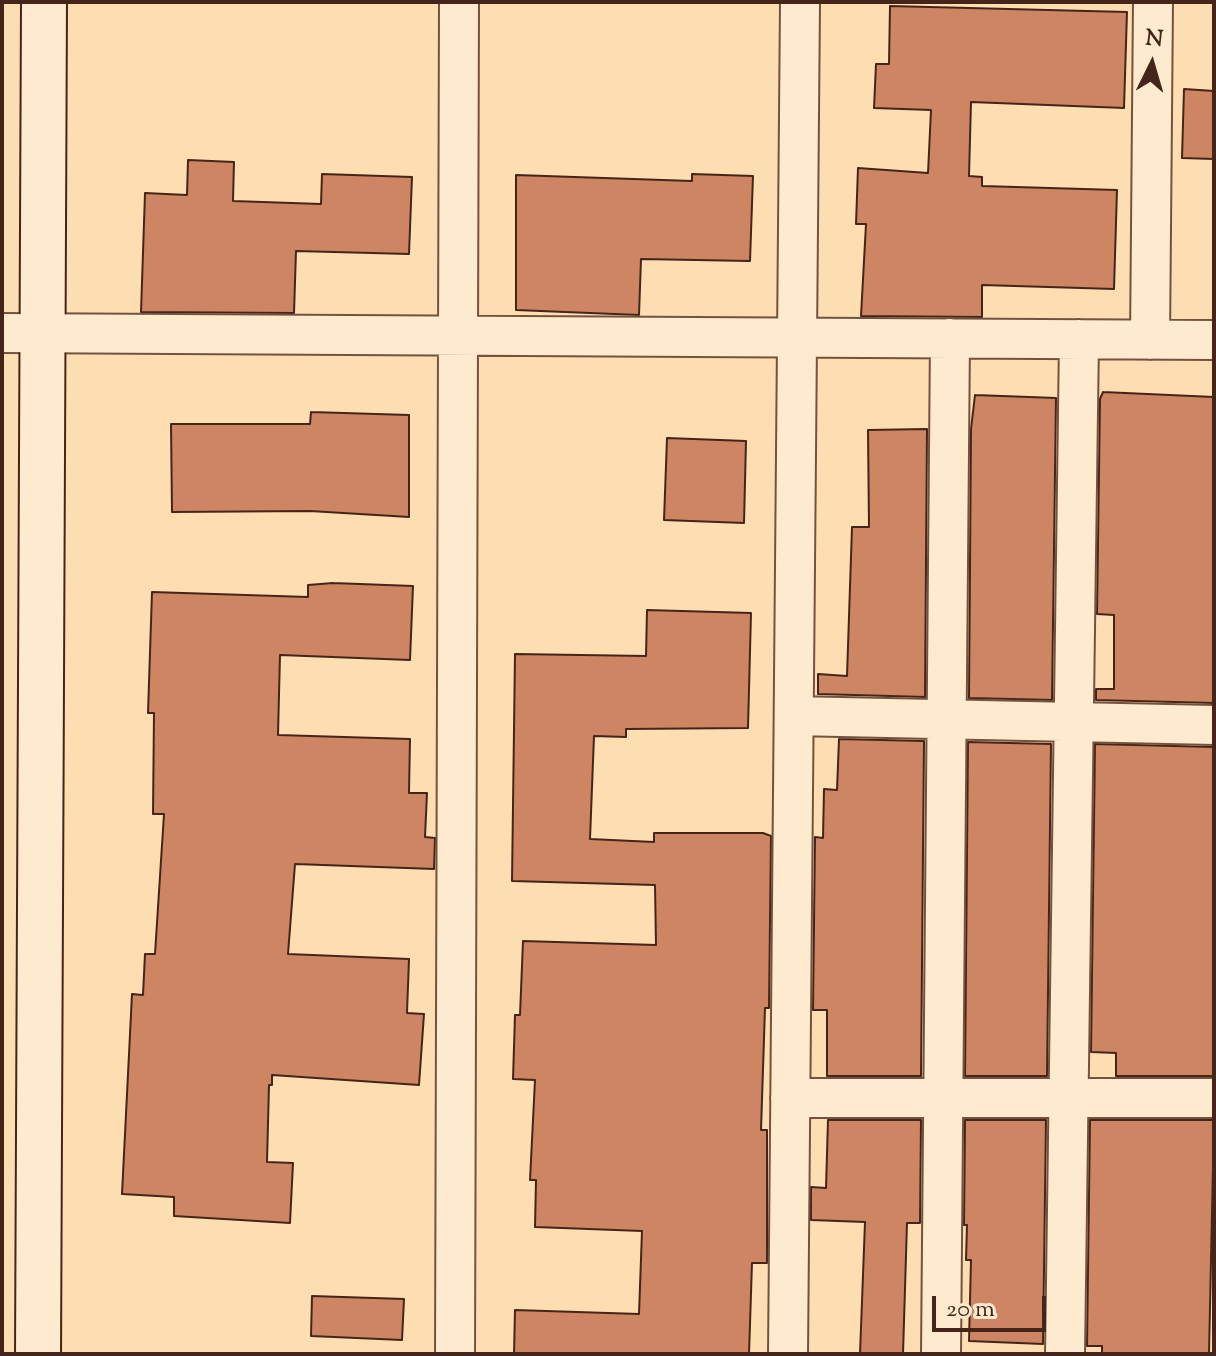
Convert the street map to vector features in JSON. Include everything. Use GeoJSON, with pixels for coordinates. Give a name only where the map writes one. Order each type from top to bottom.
{"type":"FeatureCollection","features":[{"type":"Feature","properties":{"kind":"street"},"geometry":{"type":"LineString","coordinates":[[38,1354],[22,333],[44,2]]}},
{"type":"Feature","properties":{"kind":"street"},"geometry":{"type":"LineString","coordinates":[[455,1354],[459,2]]}},
{"type":"Feature","properties":{"kind":"street"},"geometry":{"type":"LineString","coordinates":[[788,1354],[800,2]]}},
{"type":"Feature","properties":{"kind":"street"},"geometry":{"type":"LineString","coordinates":[[1150,340],[1153,2]]}},
{"type":"Feature","properties":{"kind":"street"},"geometry":{"type":"LineString","coordinates":[[22,333],[1214,340]]}},
{"type":"Feature","properties":{"kind":"street"},"geometry":{"type":"LineString","coordinates":[[941,1354],[950,338]]}},
{"type":"Feature","properties":{"kind":"street"},"geometry":{"type":"LineString","coordinates":[[1065,1354],[1079,339]]}},
{"type":"Feature","properties":{"kind":"street"},"geometry":{"type":"LineString","coordinates":[[794,716],[1214,725]]}},
{"type":"Feature","properties":{"kind":"street"},"geometry":{"type":"LineString","coordinates":[[790,1098],[1214,1098]]}},
{"type":"Feature","properties":{"kind":"building"},"geometry":{"type":"Polygon","coordinates":[[[890,6],[1127,12],[1124,108],[971,102],[969,176],[982,177],[982,186],[1117,190],[1114,289],[982,285],[982,317],[861,316],[866,224],[856,224],[858,168],[928,173],[931,110],[874,108],[876,64],[889,64],[890,6]]]}},
{"type":"Feature","properties":{"kind":"building"},"geometry":{"type":"Polygon","coordinates":[[[1184,89],[1214,91],[1214,159],[1182,158],[1184,89]]]}},
{"type":"Feature","properties":{"kind":"building"},"geometry":{"type":"Polygon","coordinates":[[[188,160],[234,162],[233,201],[321,204],[322,174],[412,177],[409,254],[296,251],[294,313],[141,312],[145,193],[187,195],[188,160]]]}},
{"type":"Feature","properties":{"kind":"building"},"geometry":{"type":"Polygon","coordinates":[[[692,174],[753,176],[750,261],[641,259],[639,315],[516,310],[516,175],[692,181],[692,174]]]}},
{"type":"Feature","properties":{"kind":"building"},"geometry":{"type":"Polygon","coordinates":[[[1103,392],[1214,397],[1214,703],[1096,700],[1096,689],[1114,689],[1114,615],[1097,614],[1100,399],[1103,392]]]}},
{"type":"Feature","properties":{"kind":"building"},"geometry":{"type":"Polygon","coordinates":[[[975,395],[1056,398],[1052,700],[969,698],[971,429],[975,395]]]}},
{"type":"Feature","properties":{"kind":"building"},"geometry":{"type":"Polygon","coordinates":[[[311,412],[409,415],[409,517],[310,511],[172,512],[171,424],[310,424],[311,412]]]}},
{"type":"Feature","properties":{"kind":"building"},"geometry":{"type":"Polygon","coordinates":[[[927,429],[925,697],[818,694],[818,674],[847,676],[852,527],[869,527],[868,430],[927,429]]]}},
{"type":"Feature","properties":{"kind":"building"},"geometry":{"type":"Polygon","coordinates":[[[667,438],[746,441],[744,523],[664,520],[667,438]]]}},
{"type":"Feature","properties":{"kind":"building"},"geometry":{"type":"Polygon","coordinates":[[[308,585],[413,586],[410,660],[280,655],[278,735],[410,739],[409,793],[427,793],[425,837],[435,838],[434,869],[295,864],[288,954],[409,959],[407,1013],[424,1014],[419,1085],[272,1075],[272,1085],[269,1085],[267,1162],[293,1163],[290,1223],[174,1216],[174,1197],[122,1194],[132,994],[143,995],[145,954],[155,954],[164,814],[153,814],[154,713],[148,713],[152,592],[308,597],[308,585]]]}},
{"type":"Feature","properties":{"kind":"building"},"geometry":{"type":"Polygon","coordinates":[[[647,610],[751,613],[748,728],[626,729],[626,737],[594,736],[590,839],[654,842],[654,833],[763,833],[771,836],[769,1008],[765,1008],[761,1130],[767,1130],[767,1263],[752,1263],[749,1354],[514,1354],[515,1310],[639,1314],[642,1231],[535,1227],[536,1180],[530,1180],[535,1080],[513,1079],[515,1015],[520,1015],[523,941],[656,945],[655,885],[512,881],[515,654],[646,656],[647,610]]]}},
{"type":"Feature","properties":{"kind":"building"},"geometry":{"type":"Polygon","coordinates":[[[839,739],[924,741],[921,1076],[827,1076],[827,1010],[813,1010],[815,837],[823,838],[824,789],[837,790],[839,739]]]}},
{"type":"Feature","properties":{"kind":"building"},"geometry":{"type":"Polygon","coordinates":[[[968,742],[1051,744],[1047,1076],[965,1076],[968,742]]]}},
{"type":"Feature","properties":{"kind":"building"},"geometry":{"type":"Polygon","coordinates":[[[1095,744],[1214,747],[1214,1076],[1116,1076],[1116,1053],[1091,1052],[1095,744]]]}},
{"type":"Feature","properties":{"kind":"building"},"geometry":{"type":"Polygon","coordinates":[[[828,1120],[921,1120],[920,1223],[907,1223],[903,1354],[860,1354],[865,1222],[811,1220],[811,1187],[826,1188],[828,1120]]]}},
{"type":"Feature","properties":{"kind":"building"},"geometry":{"type":"Polygon","coordinates":[[[965,1120],[1046,1120],[1043,1344],[969,1341],[971,1260],[966,1260],[967,1225],[964,1225],[965,1120]]]}},
{"type":"Feature","properties":{"kind":"building"},"geometry":{"type":"Polygon","coordinates":[[[1090,1120],[1214,1120],[1209,1354],[1102,1354],[1102,1346],[1087,1346],[1090,1120]]]}},
{"type":"Feature","properties":{"kind":"building"},"geometry":{"type":"Polygon","coordinates":[[[312,1296],[404,1299],[402,1340],[311,1336],[312,1296]]]}}]}
